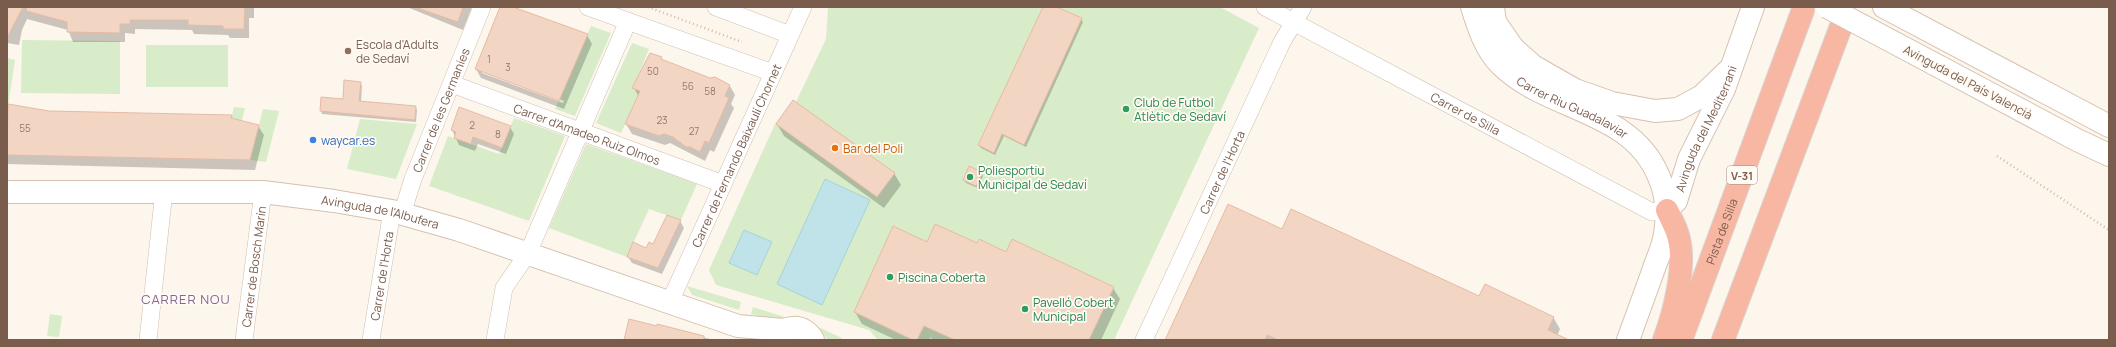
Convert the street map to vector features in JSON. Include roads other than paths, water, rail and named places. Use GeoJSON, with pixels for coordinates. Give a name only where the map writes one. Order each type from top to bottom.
{"type":"FeatureCollection","features":[{"type":"Feature","properties":{"kind":"highway","name":"Pista de Silla"},"geometry":{"type":"LineString","coordinates":[[1681,340],[1803,10]]}},
{"type":"Feature","properties":{"kind":"highway"},"geometry":{"type":"LineString","coordinates":[[1723,340],[1840,29]]}},
{"type":"Feature","properties":{"kind":"highway"},"geometry":{"type":"LineString","coordinates":[[1664,340],[1677,295],[1680,264],[1679,239],[1667,210]]}},
{"type":"Feature","properties":{"kind":"street","name":"Carrer de les Germanies"},"geometry":{"type":"LineString","coordinates":[[397,213],[413,179],[482,7]]}},
{"type":"Feature","properties":{"kind":"street"},"geometry":{"type":"LineString","coordinates":[[588,7],[773,73]]}},
{"type":"Feature","properties":{"kind":"street"},"geometry":{"type":"LineString","coordinates":[[716,7],[790,35]]}},
{"type":"Feature","properties":{"kind":"street","name":"Carrer de Fernando Baixaulí Chornet"},"geometry":{"type":"LineString","coordinates":[[669,304],[803,7]]}},
{"type":"Feature","properties":{"kind":"street","name":"Carrer de Silla"},"geometry":{"type":"LineString","coordinates":[[1265,7],[1652,212],[1667,210]]}},
{"type":"Feature","properties":{"kind":"street","name":"Carrer de l'Horta"},"geometry":{"type":"LineString","coordinates":[[1144,340],[1282,42],[1303,7]]}},
{"type":"Feature","properties":{"kind":"street","name":"Carrer Riu Guadalaviar"},"geometry":{"type":"LineString","coordinates":[[1472,7],[1477,24],[1492,52],[1499,63],[1514,77],[1535,90],[1605,121],[1626,133],[1639,145],[1656,169],[1661,182],[1667,210]]}},
{"type":"Feature","properties":{"kind":"street","name":"Carrer Riu Guadalaviar"},"geometry":{"type":"LineString","coordinates":[[1493,7],[1495,22],[1513,48],[1533,66],[1575,90],[1612,103],[1656,111],[1678,109],[1702,96],[1729,70]]}},
{"type":"Feature","properties":{"kind":"street","name":"Avinguda del Mediterrani"},"geometry":{"type":"LineString","coordinates":[[1667,210],[1676,201],[1689,159],[1724,89],[1729,70],[1753,7]]}},
{"type":"Feature","properties":{"kind":"street","name":"Avinguda del País Valencià"},"geometry":{"type":"LineString","coordinates":[[1827,7],[2077,140],[2109,155]]}},
{"type":"Feature","properties":{"kind":"street"},"geometry":{"type":"LineString","coordinates":[[1884,7],[2109,126]]}},
{"type":"Feature","properties":{"kind":"street"},"geometry":{"type":"LineString","coordinates":[[495,340],[504,288],[528,253],[579,131],[628,21]]}},
{"type":"Feature","properties":{"kind":"street","name":"Carrer d'Amadeo Ruiz Olmos"},"geometry":{"type":"LineString","coordinates":[[452,84],[723,184]]}},
{"type":"Feature","properties":{"kind":"street"},"geometry":{"type":"LineString","coordinates":[[148,340],[164,191]]}},
{"type":"Feature","properties":{"kind":"street","name":"Avinguda de l'Albufera"},"geometry":{"type":"LineString","coordinates":[[7,192],[263,192],[334,201],[397,213],[459,230],[528,253],[669,304],[738,326],[779,335],[799,328],[806,331],[813,340]]}},
{"type":"Feature","properties":{"kind":"street","name":"Carrer de Bosch Marín"},"geometry":{"type":"LineString","coordinates":[[244,340],[263,192]]}},
{"type":"Feature","properties":{"kind":"street"},"geometry":{"type":"LineString","coordinates":[[1628,340],[1665,235],[1667,210]]}},
{"type":"Feature","properties":{"kind":"street","name":"Carrer de l'Horta"},"geometry":{"type":"LineString","coordinates":[[371,340],[397,213]]}},
{"type":"Feature","properties":{"kind":"street","name":"Avinguda de l'Albufera"},"geometry":{"type":"LineString","coordinates":[[738,326],[756,340]]}},
{"type":"Feature","properties":{"kind":"water"},"geometry":{"type":"Polygon","coordinates":[[[825,179],[870,200],[822,305],[777,284],[825,179]]]}},
{"type":"Feature","properties":{"kind":"water"},"geometry":{"type":"Polygon","coordinates":[[[744,230],[772,242],[757,275],[729,263],[744,230]]]}},
{"type":"Feature","properties":{"kind":"place","name":"Escola d'Adults de Sedaví"},"geometry":{"type":"Point","coordinates":[348,51]}},
{"type":"Feature","properties":{"kind":"place","name":"Club de Futbol Atlètic de Sedaví"},"geometry":{"type":"Point","coordinates":[1126,109]}},
{"type":"Feature","properties":{"kind":"place","name":"waycar.es"},"geometry":{"type":"Point","coordinates":[313,140]}},
{"type":"Feature","properties":{"kind":"place","name":"Bar del Poli"},"geometry":{"type":"Point","coordinates":[835,148]}},
{"type":"Feature","properties":{"kind":"place","name":"Poliesportiu Municipal de Sedaví"},"geometry":{"type":"Point","coordinates":[970,177]}},
{"type":"Feature","properties":{"kind":"place","name":"Piscina Coberta"},"geometry":{"type":"Point","coordinates":[890,277]}},
{"type":"Feature","properties":{"kind":"place","name":"Pavelló Cobert Municipal"},"geometry":{"type":"Point","coordinates":[1025,309]}},
{"type":"Feature","properties":{"kind":"district","name":"CARRER NOU"},"geometry":{"type":"Point","coordinates":[186,299]}}]}
